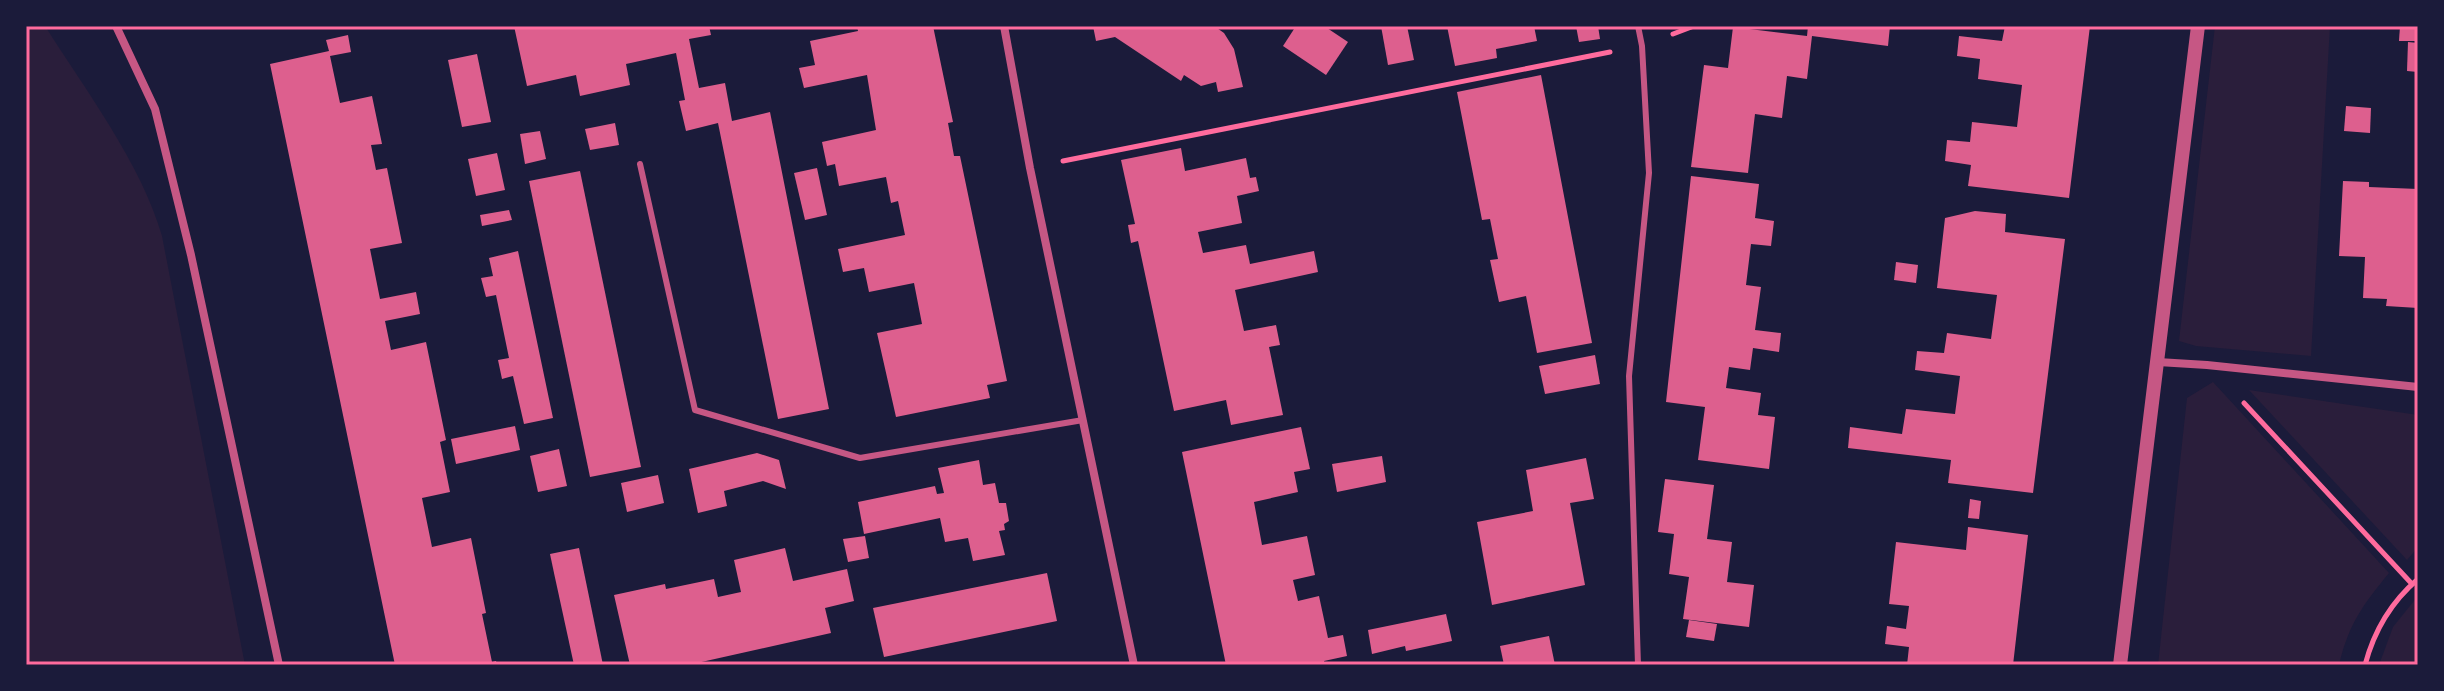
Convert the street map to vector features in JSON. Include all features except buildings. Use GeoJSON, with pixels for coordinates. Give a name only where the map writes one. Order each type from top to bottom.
{"type":"FeatureCollection","features":[{"type":"Feature","properties":{"kind":"street"},"geometry":{"type":"LineString","coordinates":[[116,26],[155,109],[191,255],[279,665]]}},
{"type":"Feature","properties":{"kind":"street"},"geometry":{"type":"LineString","coordinates":[[1004,26],[1030,168],[1134,665]]}},
{"type":"Feature","properties":{"kind":"street"},"geometry":{"type":"LineString","coordinates":[[2120,665],[2198,26]]}},
{"type":"Feature","properties":{"kind":"street"},"geometry":{"type":"LineString","coordinates":[[2158,362],[2418,387]]}},
{"type":"Feature","properties":{"kind":"lane"},"geometry":{"type":"LineString","coordinates":[[1638,26],[1642,46],[1649,173],[1629,376],[1638,665]]}},
{"type":"Feature","properties":{"kind":"lane"},"geometry":{"type":"LineString","coordinates":[[640,164],[695,410],[860,458],[1083,420]]}},
{"type":"Feature","properties":{"kind":"path"},"geometry":{"type":"LineString","coordinates":[[1030,168],[1642,46],[1694,26]]}},
{"type":"Feature","properties":{"kind":"path"},"geometry":{"type":"LineString","coordinates":[[2207,365],[2415,581],[2392,606],[2372,639],[2365,665]]}},
{"type":"Feature","properties":{"kind":"shaded area"},"geometry":{"type":"Polygon","coordinates":[[[26,26],[45,26],[127,155],[153,209],[162,236],[245,665],[26,665],[26,26]]]}},
{"type":"Feature","properties":{"kind":"shaded area"},"geometry":{"type":"Polygon","coordinates":[[[2215,26],[2330,26],[2311,356],[2196,346],[2179,341],[2215,26]]]}},
{"type":"Feature","properties":{"kind":"shaded area"},"geometry":{"type":"Polygon","coordinates":[[[2213,382],[2389,573],[2358,615],[2347,637],[2339,665],[2158,665],[2187,398],[2213,382]]]}},
{"type":"Feature","properties":{"kind":"shaded area"},"geometry":{"type":"Polygon","coordinates":[[[2249,390],[2418,415],[2418,547],[2407,560],[2249,390]]]}},
{"type":"Feature","properties":{"kind":"shaded area"},"geometry":{"type":"Polygon","coordinates":[[[2418,596],[2418,665],[2379,665],[2393,627],[2418,596]]]}}]}
